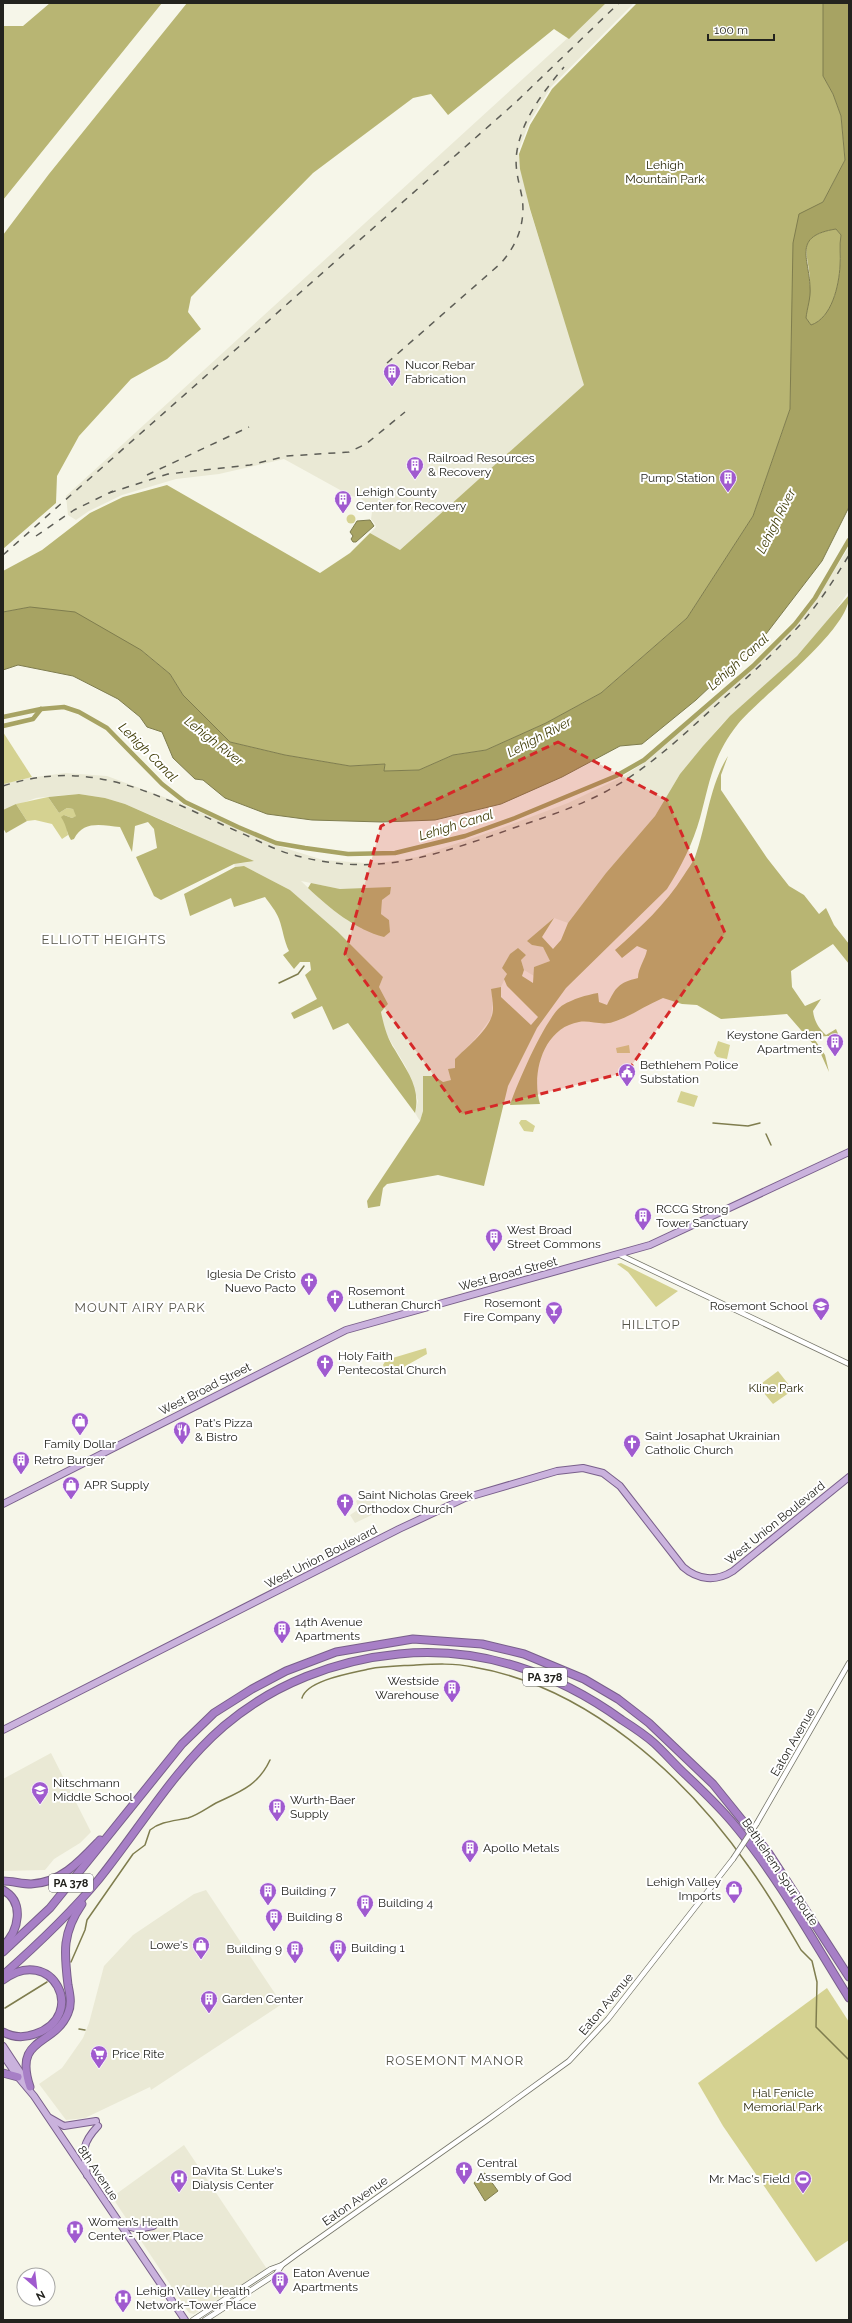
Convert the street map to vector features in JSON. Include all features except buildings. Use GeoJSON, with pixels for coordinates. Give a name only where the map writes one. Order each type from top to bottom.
{"type":"FeatureCollection","features":[{"type":"Feature","properties":{"kind":"highway","name":"Bethlehem Spur Route"},"geometry":{"type":"LineString","coordinates":[[3,1952],[50,1908],[182,1744],[214,1713],[286,1670],[336,1652],[413,1639],[482,1644],[524,1654],[584,1679],[618,1699],[649,1724],[713,1784],[768,1852],[849,1977]]}},
{"type":"Feature","properties":{"kind":"highway","name":"Bethlehem Spur Route"},"geometry":{"type":"LineString","coordinates":[[3,1974],[41,1942],[99,1879],[189,1763],[224,1726],[263,1698],[298,1679],[347,1662],[375,1656],[416,1652],[458,1654],[498,1660],[537,1673],[591,1698],[653,1742],[710,1797],[738,1829],[767,1868],[849,1998]]}},
{"type":"Feature","properties":{"kind":"highway"},"geometry":{"type":"LineString","coordinates":[[3,1881],[39,1883],[62,1874],[81,1859],[132,1806]]}},
{"type":"Feature","properties":{"kind":"highway"},"geometry":{"type":"LineString","coordinates":[[3,2073],[25,2080],[26,2058],[30,2052],[55,2030],[68,2013],[70,2000],[65,1956],[66,1934],[74,1916],[99,1879]]}},
{"type":"Feature","properties":{"kind":"highway"},"geometry":{"type":"LineString","coordinates":[[3,1890],[15,1902],[18,1916],[14,1931],[3,1946]]}},
{"type":"Feature","properties":{"kind":"highway"},"geometry":{"type":"LineString","coordinates":[[3,1980],[22,1970],[44,1972],[57,1984],[62,2001],[58,2016],[48,2028],[24,2037],[3,2032]]}},
{"type":"Feature","properties":{"kind":"main road","name":"West Broad Street"},"geometry":{"type":"LineString","coordinates":[[3,1504],[346,1330],[620,1255],[650,1245],[849,1152]]}},
{"type":"Feature","properties":{"kind":"main road","name":"West Union Boulevard"},"geometry":{"type":"LineString","coordinates":[[3,1730],[447,1505],[477,1494],[563,1469],[583,1468],[603,1473],[624,1490],[683,1567],[696,1576],[712,1578],[733,1571],[849,1477]]}},
{"type":"Feature","properties":{"kind":"main road","name":"8th Avenue"},"geometry":{"type":"LineString","coordinates":[[3,2046],[88,2178],[185,2320]]}},
{"type":"Feature","properties":{"kind":"main road","name":"8th Avenue"},"geometry":{"type":"LineString","coordinates":[[3,2055],[25,2080]]}},
{"type":"Feature","properties":{"kind":"main road"},"geometry":{"type":"LineString","coordinates":[[48,2116],[64,2126],[97,2124],[84,2145],[88,2178]]}},
{"type":"Feature","properties":{"kind":"main road"},"geometry":{"type":"LineString","coordinates":[[119,2224],[138,2229],[153,2226]]}},
{"type":"Feature","properties":{"kind":"street"},"geometry":{"type":"LineString","coordinates":[[620,1255],[849,1364]]}},
{"type":"Feature","properties":{"kind":"street","name":"Eaton Avenue"},"geometry":{"type":"LineString","coordinates":[[193,2320],[271,2269],[282,2265],[569,2061],[608,2019],[733,1858],[757,1823],[849,1663]]}},
{"type":"Feature","properties":{"kind":"street","name":"Eaton Avenue"},"geometry":{"type":"LineString","coordinates":[[205,2320],[276,2274],[282,2265]]}},
{"type":"Feature","properties":{"kind":"highlighted area"},"geometry":{"type":"Polygon","coordinates":[[[558,742],[667,800],[725,933],[627,1072],[462,1114],[345,954],[381,826],[558,742]]]}},
{"type":"Feature","properties":{"kind":"shaded area"},"geometry":{"type":"Polygon","coordinates":[[[606,3],[634,3],[551,87],[529,123],[518,152],[529,207],[585,385],[400,550],[370,533],[376,527],[371,519],[372,512],[361,498],[351,496],[284,459],[219,474],[176,479],[122,495],[89,511],[76,520],[68,515],[66,496],[606,3]]]}},
{"type":"Feature","properties":{"kind":"shaded area"},"geometry":{"type":"Polygon","coordinates":[[[849,547],[849,591],[830,618],[797,656],[722,724],[680,774],[655,816],[606,873],[568,923],[554,918],[532,945],[543,947],[550,961],[534,967],[534,976],[524,970],[521,960],[526,954],[510,954],[503,968],[507,974],[501,987],[491,990],[493,1001],[491,1018],[476,1038],[456,1059],[457,1064],[452,1080],[442,1082],[434,1076],[423,1077],[423,1111],[420,1121],[415,1113],[418,1101],[406,1067],[385,1032],[381,1012],[388,1004],[379,987],[383,977],[338,932],[290,890],[244,866],[235,867],[234,864],[249,862],[183,829],[125,804],[105,798],[79,794],[36,798],[3,810],[3,784],[21,779],[65,773],[107,776],[177,802],[272,844],[323,860],[365,863],[386,862],[417,857],[499,829],[568,803],[622,777],[642,764],[785,637],[817,597],[849,547]],[[301,881],[321,900],[362,929],[389,920],[381,914],[382,900],[390,894],[363,889],[340,889],[301,881]]]}},
{"type":"Feature","properties":{"kind":"shaded area"},"geometry":{"type":"Polygon","coordinates":[[[371,1493],[380,1511],[355,1523],[350,1515],[359,1509],[356,1501],[371,1493]]]}},
{"type":"Feature","properties":{"kind":"shaded area","name":"Nitschmann Middle School"},"geometry":{"type":"Polygon","coordinates":[[[51,1753],[91,1832],[80,1843],[54,1859],[45,1870],[3,1871],[3,1779],[51,1753]]]}},
{"type":"Feature","properties":{"kind":"shaded area"},"geometry":{"type":"Polygon","coordinates":[[[206,1890],[282,2004],[151,2090],[150,2087],[85,2118],[66,2120],[39,2084],[62,2068],[83,2038],[89,2023],[104,1966],[133,1935],[194,1894],[206,1890]]]}},
{"type":"Feature","properties":{"kind":"shaded area"},"geometry":{"type":"Polygon","coordinates":[[[184,2145],[267,2269],[194,2314],[189,2313],[112,2197],[184,2145]]]}},
{"type":"Feature","properties":{"kind":"green space"},"geometry":{"type":"Polygon","coordinates":[[[50,3],[162,3],[3,200],[3,26],[23,26],[50,3]]]}},
{"type":"Feature","properties":{"kind":"green space"},"geometry":{"type":"Polygon","coordinates":[[[187,3],[606,3],[569,39],[554,29],[448,115],[431,94],[413,98],[313,173],[191,297],[188,312],[201,329],[167,359],[131,379],[79,436],[57,476],[56,503],[3,549],[3,235],[49,174],[187,3]]]}},
{"type":"Feature","properties":{"kind":"green space","name":"Lehigh Mountain Park"},"geometry":{"type":"Polygon","coordinates":[[[637,3],[823,3],[823,76],[833,94],[841,116],[845,160],[823,202],[807,212],[792,332],[790,409],[753,516],[687,618],[601,693],[546,723],[486,750],[453,755],[419,770],[384,771],[385,764],[350,766],[285,755],[230,742],[183,695],[170,674],[141,650],[30,607],[3,612],[3,571],[42,550],[90,513],[123,497],[167,485],[320,573],[350,553],[370,533],[400,550],[584,385],[530,209],[520,169],[519,154],[530,125],[552,89],[637,3]]]}},
{"type":"Feature","properties":{"kind":"green space"},"geometry":{"type":"Polygon","coordinates":[[[836,229],[841,235],[839,274],[836,291],[824,316],[811,325],[806,318],[810,281],[806,247],[814,236],[822,232],[836,229]]]}},
{"type":"Feature","properties":{"kind":"green space"},"geometry":{"type":"Polygon","coordinates":[[[351,514],[356,519],[351,524],[346,519],[351,514]]]}},
{"type":"Feature","properties":{"kind":"green space"},"geometry":{"type":"Polygon","coordinates":[[[849,595],[846,609],[836,626],[803,662],[749,712],[730,735],[713,769],[700,818],[690,846],[667,889],[566,988],[537,1028],[508,1086],[484,1186],[438,1175],[387,1184],[383,1188],[380,1206],[368,1208],[367,1201],[420,1121],[423,1111],[423,1076],[434,1076],[443,1082],[451,1080],[448,1069],[455,1068],[455,1059],[485,1029],[491,1018],[493,1008],[491,989],[501,987],[501,997],[531,1025],[538,1017],[507,986],[504,979],[507,974],[502,968],[510,954],[518,948],[526,955],[521,960],[524,970],[522,976],[533,983],[534,967],[550,961],[543,947],[532,945],[527,941],[554,918],[542,937],[553,949],[561,940],[568,923],[606,873],[655,816],[680,774],[703,746],[730,716],[797,656],[849,595]]]}},
{"type":"Feature","properties":{"kind":"green space"},"geometry":{"type":"Polygon","coordinates":[[[3,732],[32,777],[4,784],[3,732]]]}},
{"type":"Feature","properties":{"kind":"green space"},"geometry":{"type":"Polygon","coordinates":[[[728,756],[721,775],[721,790],[767,858],[789,886],[804,895],[819,914],[826,908],[834,925],[849,944],[849,964],[833,944],[791,971],[792,987],[805,1006],[821,999],[813,1011],[815,1021],[821,1030],[826,1035],[836,1029],[839,1036],[824,1036],[815,1040],[825,1055],[829,1072],[820,1052],[787,1014],[721,1019],[697,1005],[682,1004],[663,998],[613,1022],[579,1022],[567,1026],[556,1033],[548,1043],[539,1066],[537,1079],[540,1104],[510,1105],[533,1051],[556,1011],[571,1001],[598,993],[599,1002],[607,1005],[618,987],[626,982],[638,978],[647,950],[637,946],[622,958],[615,950],[661,906],[677,886],[695,857],[712,792],[728,756]]]}},
{"type":"Feature","properties":{"kind":"green space"},"geometry":{"type":"Polygon","coordinates":[[[79,794],[105,798],[125,804],[254,861],[234,864],[161,900],[154,896],[136,857],[157,848],[154,829],[148,822],[135,826],[132,852],[120,827],[100,825],[88,826],[82,829],[74,839],[71,840],[61,817],[64,815],[72,818],[76,816],[73,809],[67,808],[59,813],[48,797],[79,794]]]}},
{"type":"Feature","properties":{"kind":"green space"},"geometry":{"type":"Polygon","coordinates":[[[48,797],[59,813],[67,808],[73,809],[77,816],[72,818],[64,815],[68,835],[62,839],[52,824],[35,820],[27,821],[16,804],[48,797]]]}},
{"type":"Feature","properties":{"kind":"green space"},"geometry":{"type":"Polygon","coordinates":[[[16,804],[27,821],[6,833],[3,828],[3,810],[16,804]]]}},
{"type":"Feature","properties":{"kind":"green space"},"geometry":{"type":"Polygon","coordinates":[[[244,866],[290,890],[338,932],[383,977],[379,987],[388,1004],[381,1012],[382,1017],[390,1041],[412,1080],[416,1096],[415,1113],[348,1023],[333,1030],[322,1006],[294,1019],[291,1013],[317,999],[305,975],[311,970],[310,962],[300,962],[294,969],[283,955],[289,951],[279,919],[265,897],[234,907],[231,898],[190,916],[184,894],[235,867],[244,866]]]}},
{"type":"Feature","properties":{"kind":"green space"},"geometry":{"type":"Polygon","coordinates":[[[311,883],[340,889],[391,887],[390,894],[382,900],[381,914],[389,920],[390,932],[384,937],[353,924],[308,888],[311,883]]]}},
{"type":"Feature","properties":{"kind":"green space"},"geometry":{"type":"Polygon","coordinates":[[[718,1041],[730,1045],[727,1059],[717,1057],[714,1053],[718,1041]]]}},
{"type":"Feature","properties":{"kind":"green space"},"geometry":{"type":"Polygon","coordinates":[[[629,1045],[630,1053],[617,1053],[616,1048],[629,1045]]]}},
{"type":"Feature","properties":{"kind":"green space"},"geometry":{"type":"Polygon","coordinates":[[[681,1091],[698,1096],[694,1107],[677,1102],[681,1091]]]}},
{"type":"Feature","properties":{"kind":"green space"},"geometry":{"type":"Polygon","coordinates":[[[521,1120],[526,1120],[535,1126],[533,1132],[524,1131],[519,1123],[521,1120]]]}},
{"type":"Feature","properties":{"kind":"green space"},"geometry":{"type":"Polygon","coordinates":[[[621,1263],[678,1291],[656,1307],[628,1272],[617,1264],[621,1263]]]}},
{"type":"Feature","properties":{"kind":"green space"},"geometry":{"type":"Polygon","coordinates":[[[426,1348],[427,1354],[391,1374],[388,1374],[383,1365],[386,1360],[426,1348]]]}},
{"type":"Feature","properties":{"kind":"green space","name":"Kline Park"},"geometry":{"type":"Polygon","coordinates":[[[778,1371],[793,1390],[773,1404],[758,1386],[778,1371]]]}},
{"type":"Feature","properties":{"kind":"green space","name":"Hal Fenicle Memorial Park"},"geometry":{"type":"Polygon","coordinates":[[[827,1988],[849,2022],[849,2240],[816,2262],[723,2126],[698,2083],[827,1988]]]}},
{"type":"Feature","properties":{"kind":"water","name":"Lehigh River"},"geometry":{"type":"Polygon","coordinates":[[[823,3],[849,3],[849,507],[822,561],[766,634],[696,700],[642,744],[620,746],[562,777],[501,804],[435,820],[382,822],[312,820],[267,814],[225,798],[203,780],[195,779],[173,758],[162,732],[147,727],[140,717],[118,699],[73,676],[18,665],[3,670],[3,612],[30,607],[75,612],[141,650],[170,674],[183,695],[230,742],[285,755],[350,766],[385,764],[384,771],[419,770],[453,755],[486,750],[546,723],[601,693],[687,618],[753,516],[790,409],[793,243],[799,214],[823,202],[845,160],[841,116],[833,94],[823,76],[823,3]],[[836,229],[822,232],[813,237],[808,243],[806,249],[810,291],[806,318],[811,325],[824,316],[836,291],[839,274],[841,235],[836,229]]]}},
{"type":"Feature","properties":{"kind":"water"},"geometry":{"type":"Polygon","coordinates":[[[370,520],[374,526],[356,542],[353,542],[351,539],[353,536],[350,532],[357,521],[370,520]]]}},
{"type":"Feature","properties":{"kind":"water"},"geometry":{"type":"Polygon","coordinates":[[[485,2173],[498,2191],[485,2201],[474,2183],[481,2175],[485,2173]]]}},
{"type":"Feature","properties":{"kind":"waterway","name":"Lehigh Canal"},"geometry":{"type":"LineString","coordinates":[[3,717],[41,709],[64,707],[79,712],[107,728],[162,784],[185,802],[238,827],[276,843],[305,848],[348,854],[395,853],[465,836],[515,818],[616,776],[644,760],[753,666],[795,624],[815,598],[849,540]]}},
{"type":"Feature","properties":{"kind":"waterway"},"geometry":{"type":"LineString","coordinates":[[3,726],[33,719],[41,709]]}},
{"type":"Feature","properties":{"kind":"waterway"},"geometry":{"type":"LineString","coordinates":[[279,983],[298,974],[304,966]]}},
{"type":"Feature","properties":{"kind":"waterway"},"geometry":{"type":"LineString","coordinates":[[713,1123],[748,1126],[760,1123]]}},
{"type":"Feature","properties":{"kind":"waterway"},"geometry":{"type":"LineString","coordinates":[[766,1134],[771,1145]]}},
{"type":"Feature","properties":{"kind":"waterway"},"geometry":{"type":"LineString","coordinates":[[302,1698],[312,1686],[321,1682],[331,1678],[369,1669],[430,1664],[452,1664],[473,1667],[515,1677],[555,1693],[593,1714],[629,1740],[663,1768],[695,1800],[749,1867],[770,1897],[801,1950],[812,1961],[817,1982],[816,2027],[849,2060]]}},
{"type":"Feature","properties":{"kind":"waterway"},"geometry":{"type":"LineString","coordinates":[[71,1962],[85,1930],[87,1920],[133,1854],[145,1845],[150,1830],[163,1823],[192,1817],[247,1787],[260,1776],[270,1760]]}},
{"type":"Feature","properties":{"kind":"waterway"},"geometry":{"type":"LineString","coordinates":[[5,2008],[47,1982]]}},
{"type":"Feature","properties":{"kind":"waterway"},"geometry":{"type":"LineString","coordinates":[[79,2029],[85,2030]]}},
{"type":"Feature","properties":{"kind":"railway"},"geometry":{"type":"LineString","coordinates":[[3,555],[516,102],[619,3]]}},
{"type":"Feature","properties":{"kind":"railway"},"geometry":{"type":"LineString","coordinates":[[387,363],[500,264],[511,249],[519,233],[523,215],[522,197],[516,163],[520,139],[535,106],[564,67]]}},
{"type":"Feature","properties":{"kind":"railway"},"geometry":{"type":"LineString","coordinates":[[109,493],[168,474],[250,465],[287,456],[349,452],[366,444],[405,412]]}},
{"type":"Feature","properties":{"kind":"railway"},"geometry":{"type":"LineString","coordinates":[[147,475],[249,427]]}},
{"type":"Feature","properties":{"kind":"railway"},"geometry":{"type":"LineString","coordinates":[[36,536],[74,510],[113,491]]}},
{"type":"Feature","properties":{"kind":"railway"},"geometry":{"type":"LineString","coordinates":[[3,786],[36,778],[67,776],[97,778],[154,794],[277,850],[318,861],[368,865],[392,863],[439,852],[491,836],[577,805],[605,792],[648,764],[675,742],[767,659],[788,638],[819,601],[849,555]]}},
{"type":"Feature","properties":{"kind":"place","name":"Nucor Rebar Fabrication"},"geometry":{"type":"Point","coordinates":[392,387]}},
{"type":"Feature","properties":{"kind":"place","name":"Railroad Resources & Recovery"},"geometry":{"type":"Point","coordinates":[415,480]}},
{"type":"Feature","properties":{"kind":"place","name":"Pump Station"},"geometry":{"type":"Point","coordinates":[728,493]}},
{"type":"Feature","properties":{"kind":"place","name":"Lehigh County Center for Recovery"},"geometry":{"type":"Point","coordinates":[343,514]}},
{"type":"Feature","properties":{"kind":"place","name":"Keystone Garden Apartments"},"geometry":{"type":"Point","coordinates":[835,1057]}},
{"type":"Feature","properties":{"kind":"place","name":"Bethlehem Police Substation"},"geometry":{"type":"Point","coordinates":[627,1087]}},
{"type":"Feature","properties":{"kind":"place","name":"RCCG Strong Tower Sanctuary"},"geometry":{"type":"Point","coordinates":[643,1231]}},
{"type":"Feature","properties":{"kind":"place","name":"West Broad Street Commons"},"geometry":{"type":"Point","coordinates":[494,1252]}},
{"type":"Feature","properties":{"kind":"place","name":"Iglesia De Cristo Nuevo Pacto"},"geometry":{"type":"Point","coordinates":[309,1296]}},
{"type":"Feature","properties":{"kind":"place","name":"Rosemont Lutheran Church"},"geometry":{"type":"Point","coordinates":[335,1313]}},
{"type":"Feature","properties":{"kind":"place","name":"Rosemont School"},"geometry":{"type":"Point","coordinates":[821,1321]}},
{"type":"Feature","properties":{"kind":"place","name":"Rosemont Fire Company"},"geometry":{"type":"Point","coordinates":[554,1325]}},
{"type":"Feature","properties":{"kind":"place","name":"Holy Faith Pentecostal Church"},"geometry":{"type":"Point","coordinates":[325,1378]}},
{"type":"Feature","properties":{"kind":"place","name":"Family Dollar"},"geometry":{"type":"Point","coordinates":[80,1436]}},
{"type":"Feature","properties":{"kind":"place","name":"Pat's Pizza & Bistro"},"geometry":{"type":"Point","coordinates":[182,1445]}},
{"type":"Feature","properties":{"kind":"place","name":"Saint Josaphat Ukrainian Catholic Church"},"geometry":{"type":"Point","coordinates":[632,1458]}},
{"type":"Feature","properties":{"kind":"place","name":"Retro Burger"},"geometry":{"type":"Point","coordinates":[21,1475]}},
{"type":"Feature","properties":{"kind":"place","name":"APR Supply"},"geometry":{"type":"Point","coordinates":[71,1500]}},
{"type":"Feature","properties":{"kind":"place","name":"Saint Nicholas Greek Orthodox Church"},"geometry":{"type":"Point","coordinates":[345,1517]}},
{"type":"Feature","properties":{"kind":"place","name":"14th Avenue Apartments"},"geometry":{"type":"Point","coordinates":[282,1644]}},
{"type":"Feature","properties":{"kind":"place","name":"Westside Warehouse"},"geometry":{"type":"Point","coordinates":[452,1703]}},
{"type":"Feature","properties":{"kind":"place","name":"Nitschmann Middle School"},"geometry":{"type":"Point","coordinates":[40,1805]}},
{"type":"Feature","properties":{"kind":"place","name":"Wurth-Baer Supply"},"geometry":{"type":"Point","coordinates":[277,1822]}},
{"type":"Feature","properties":{"kind":"place","name":"Apollo Metals"},"geometry":{"type":"Point","coordinates":[470,1863]}},
{"type":"Feature","properties":{"kind":"place","name":"Lehigh Valley Imports"},"geometry":{"type":"Point","coordinates":[734,1904]}},
{"type":"Feature","properties":{"kind":"place","name":"Building 7"},"geometry":{"type":"Point","coordinates":[268,1906]}},
{"type":"Feature","properties":{"kind":"place","name":"Building 4"},"geometry":{"type":"Point","coordinates":[365,1918]}},
{"type":"Feature","properties":{"kind":"place","name":"Building 8"},"geometry":{"type":"Point","coordinates":[274,1932]}},
{"type":"Feature","properties":{"kind":"place","name":"Lowe's"},"geometry":{"type":"Point","coordinates":[201,1960]}},
{"type":"Feature","properties":{"kind":"place","name":"Building 1"},"geometry":{"type":"Point","coordinates":[338,1963]}},
{"type":"Feature","properties":{"kind":"place","name":"Building 9"},"geometry":{"type":"Point","coordinates":[295,1964]}},
{"type":"Feature","properties":{"kind":"place","name":"Garden Center"},"geometry":{"type":"Point","coordinates":[209,2014]}},
{"type":"Feature","properties":{"kind":"place","name":"Price Rite"},"geometry":{"type":"Point","coordinates":[99,2069]}},
{"type":"Feature","properties":{"kind":"place","name":"Central Assembly of God"},"geometry":{"type":"Point","coordinates":[464,2185]}},
{"type":"Feature","properties":{"kind":"place","name":"DaVita St. Luke's Dialysis Center"},"geometry":{"type":"Point","coordinates":[179,2193]}},
{"type":"Feature","properties":{"kind":"place","name":"Mr. Mac's Field"},"geometry":{"type":"Point","coordinates":[803,2194]}},
{"type":"Feature","properties":{"kind":"place","name":"Women’s Health Center - Tower Place"},"geometry":{"type":"Point","coordinates":[75,2244]}},
{"type":"Feature","properties":{"kind":"place","name":"Eaton Avenue Apartments"},"geometry":{"type":"Point","coordinates":[280,2295]}},
{"type":"Feature","properties":{"kind":"place","name":"Lehigh Valley Health Network–Tower Place"},"geometry":{"type":"Point","coordinates":[123,2313]}},
{"type":"Feature","properties":{"kind":"district","name":"ELLIOTT HEIGHTS"},"geometry":{"type":"Point","coordinates":[104,939]}},
{"type":"Feature","properties":{"kind":"district","name":"MOUNT AIRY PARK"},"geometry":{"type":"Point","coordinates":[140,1307]}},
{"type":"Feature","properties":{"kind":"district","name":"HILLTOP"},"geometry":{"type":"Point","coordinates":[651,1324]}},
{"type":"Feature","properties":{"kind":"district","name":"ROSEMONT MANOR"},"geometry":{"type":"Point","coordinates":[455,2060]}}]}
